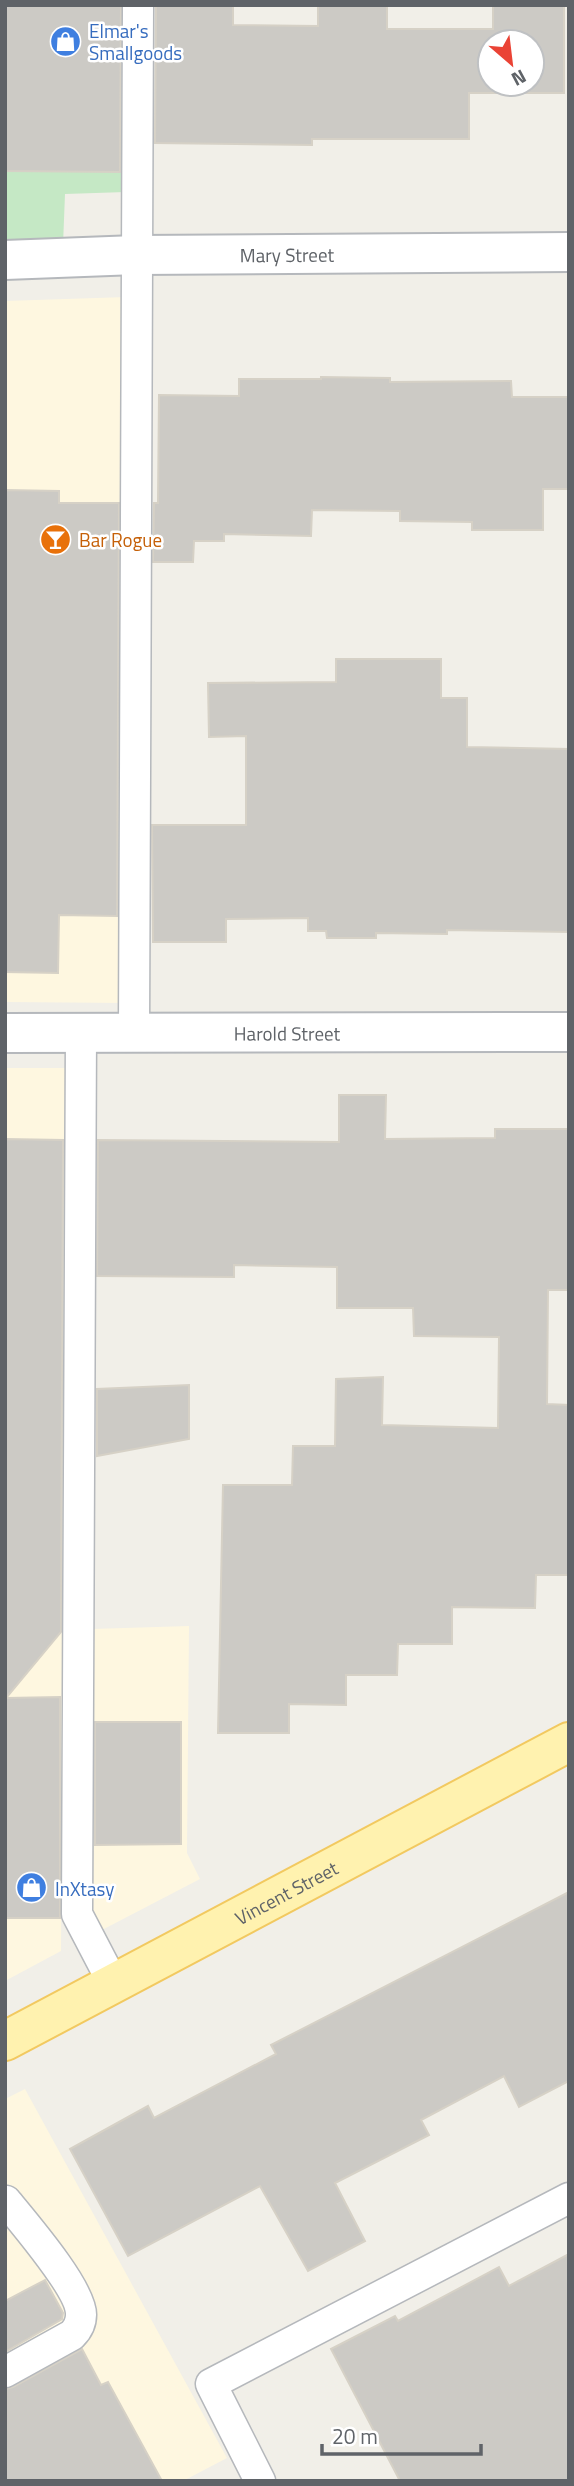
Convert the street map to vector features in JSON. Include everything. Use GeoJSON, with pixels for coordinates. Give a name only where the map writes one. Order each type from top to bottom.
{"type":"FeatureCollection","features":[{"type":"Feature","properties":{"kind":"main road","name":"Vincent Street"},"geometry":{"type":"LineString","coordinates":[[5,2041],[569,1742]]}},
{"type":"Feature","properties":{"kind":"street","name":"Mary Street"},"geometry":{"type":"LineString","coordinates":[[5,260],[136,255],[569,252]]}},
{"type":"Feature","properties":{"kind":"street","name":"Harold Street"},"geometry":{"type":"LineString","coordinates":[[5,1033],[569,1032]]}},
{"type":"Feature","properties":{"kind":"lane"},"geometry":{"type":"LineString","coordinates":[[134,1033],[138,5]]}},
{"type":"Feature","properties":{"kind":"lane"},"geometry":{"type":"LineString","coordinates":[[81,1033],[77,1914],[113,1983]]}},
{"type":"Feature","properties":{"kind":"lane"},"geometry":{"type":"LineString","coordinates":[[260,2481],[211,2384],[569,2198]]}},
{"type":"Feature","properties":{"kind":"lane"},"geometry":{"type":"LineString","coordinates":[[5,2372],[72,2334],[78,2328],[81,2316],[80,2306],[51,2257],[6,2201]]}},
{"type":"Feature","properties":{"kind":"shaded area"},"geometry":{"type":"Polygon","coordinates":[[[127,297],[126,1003],[5,1002],[5,301],[127,297]]]}},
{"type":"Feature","properties":{"kind":"shaded area"},"geometry":{"type":"Polygon","coordinates":[[[5,1068],[68,1068],[64,1288],[61,1951],[5,1981],[5,1068]]]}},
{"type":"Feature","properties":{"kind":"shaded area"},"geometry":{"type":"Polygon","coordinates":[[[189,1626],[187,1853],[200,1879],[102,1930],[89,1904],[92,1629],[189,1626]]]}},
{"type":"Feature","properties":{"kind":"shaded area"},"geometry":{"type":"Polygon","coordinates":[[[25,2089],[227,2458],[183,2481],[5,2481],[5,2099],[25,2089]]]}},
{"type":"Feature","properties":{"kind":"green space"},"geometry":{"type":"Polygon","coordinates":[[[5,171],[127,172],[126,192],[65,194],[63,245],[5,247],[5,171]]]}},
{"type":"Feature","properties":{"kind":"building"},"geometry":{"type":"Polygon","coordinates":[[[5,5],[121,5],[120,172],[5,171],[5,5]]]}},
{"type":"Feature","properties":{"kind":"building"},"geometry":{"type":"Polygon","coordinates":[[[156,5],[233,5],[233,25],[318,26],[318,5],[387,5],[387,29],[476,29],[476,93],[469,93],[469,139],[312,139],[312,145],[155,143],[156,5]]]}},
{"type":"Feature","properties":{"kind":"building"},"geometry":{"type":"Polygon","coordinates":[[[493,5],[564,5],[564,93],[546,93],[546,28],[493,28],[493,5]]]}},
{"type":"Feature","properties":{"kind":"building"},"geometry":{"type":"Polygon","coordinates":[[[390,378],[390,382],[511,381],[512,397],[569,397],[569,489],[543,489],[543,530],[472,530],[472,522],[400,521],[400,511],[312,510],[311,536],[224,534],[224,541],[194,541],[193,562],[153,562],[154,503],[158,503],[159,395],[239,396],[239,379],[390,378]]]}},
{"type":"Feature","properties":{"kind":"building"},"geometry":{"type":"Polygon","coordinates":[[[5,490],[59,491],[59,503],[119,503],[117,916],[59,915],[58,973],[5,972],[5,490]]]}},
{"type":"Feature","properties":{"kind":"building"},"geometry":{"type":"Polygon","coordinates":[[[336,659],[441,659],[441,698],[467,698],[467,747],[569,749],[569,932],[447,930],[447,934],[376,933],[376,938],[327,938],[326,931],[308,931],[308,918],[226,919],[226,942],[153,942],[152,825],[246,825],[246,736],[209,737],[208,683],[336,682],[336,659]]]}},
{"type":"Feature","properties":{"kind":"building"},"geometry":{"type":"Polygon","coordinates":[[[339,1095],[386,1095],[385,1139],[495,1138],[495,1129],[569,1129],[569,1290],[548,1290],[547,1404],[569,1405],[569,1575],[536,1575],[535,1608],[452,1607],[452,1644],[398,1644],[397,1675],[346,1675],[346,1705],[289,1704],[289,1733],[218,1733],[223,1485],[292,1485],[293,1446],[335,1446],[336,1379],[383,1377],[382,1425],[498,1428],[499,1337],[414,1336],[413,1308],[337,1308],[337,1267],[234,1265],[234,1277],[97,1276],[98,1140],[339,1142],[339,1095]]]}},
{"type":"Feature","properties":{"kind":"building"},"geometry":{"type":"Polygon","coordinates":[[[5,1139],[63,1140],[61,1632],[6,1698],[60,1697],[60,1918],[5,1918],[5,1139]]]}},
{"type":"Feature","properties":{"kind":"building"},"geometry":{"type":"Polygon","coordinates":[[[189,1385],[189,1439],[97,1456],[97,1389],[189,1385]]]}},
{"type":"Feature","properties":{"kind":"building"},"geometry":{"type":"Polygon","coordinates":[[[95,1722],[181,1722],[181,1844],[95,1845],[95,1722]]]}},
{"type":"Feature","properties":{"kind":"building"},"geometry":{"type":"Polygon","coordinates":[[[569,1892],[569,2081],[519,2107],[504,2076],[421,2120],[429,2135],[335,2183],[365,2241],[308,2271],[260,2186],[128,2256],[70,2149],[148,2106],[154,2118],[276,2054],[271,2045],[569,1892]]]}},
{"type":"Feature","properties":{"kind":"building"},"geometry":{"type":"Polygon","coordinates":[[[569,2254],[569,2481],[400,2481],[331,2349],[395,2316],[398,2321],[499,2267],[509,2286],[569,2254]]]}},
{"type":"Feature","properties":{"kind":"building"},"geometry":{"type":"Polygon","coordinates":[[[45,2280],[63,2313],[62,2319],[5,2352],[5,2301],[45,2280]]]}},
{"type":"Feature","properties":{"kind":"building"},"geometry":{"type":"Polygon","coordinates":[[[82,2349],[101,2385],[108,2382],[162,2481],[5,2481],[5,2389],[82,2349]]]}},
{"type":"Feature","properties":{"kind":"place","name":"Elmar's Smallgoods"},"geometry":{"type":"Point","coordinates":[66,41]}},
{"type":"Feature","properties":{"kind":"place","name":"Bar Rogue"},"geometry":{"type":"Point","coordinates":[56,539]}},
{"type":"Feature","properties":{"kind":"place","name":"InXtasy"},"geometry":{"type":"Point","coordinates":[32,1888]}}]}
